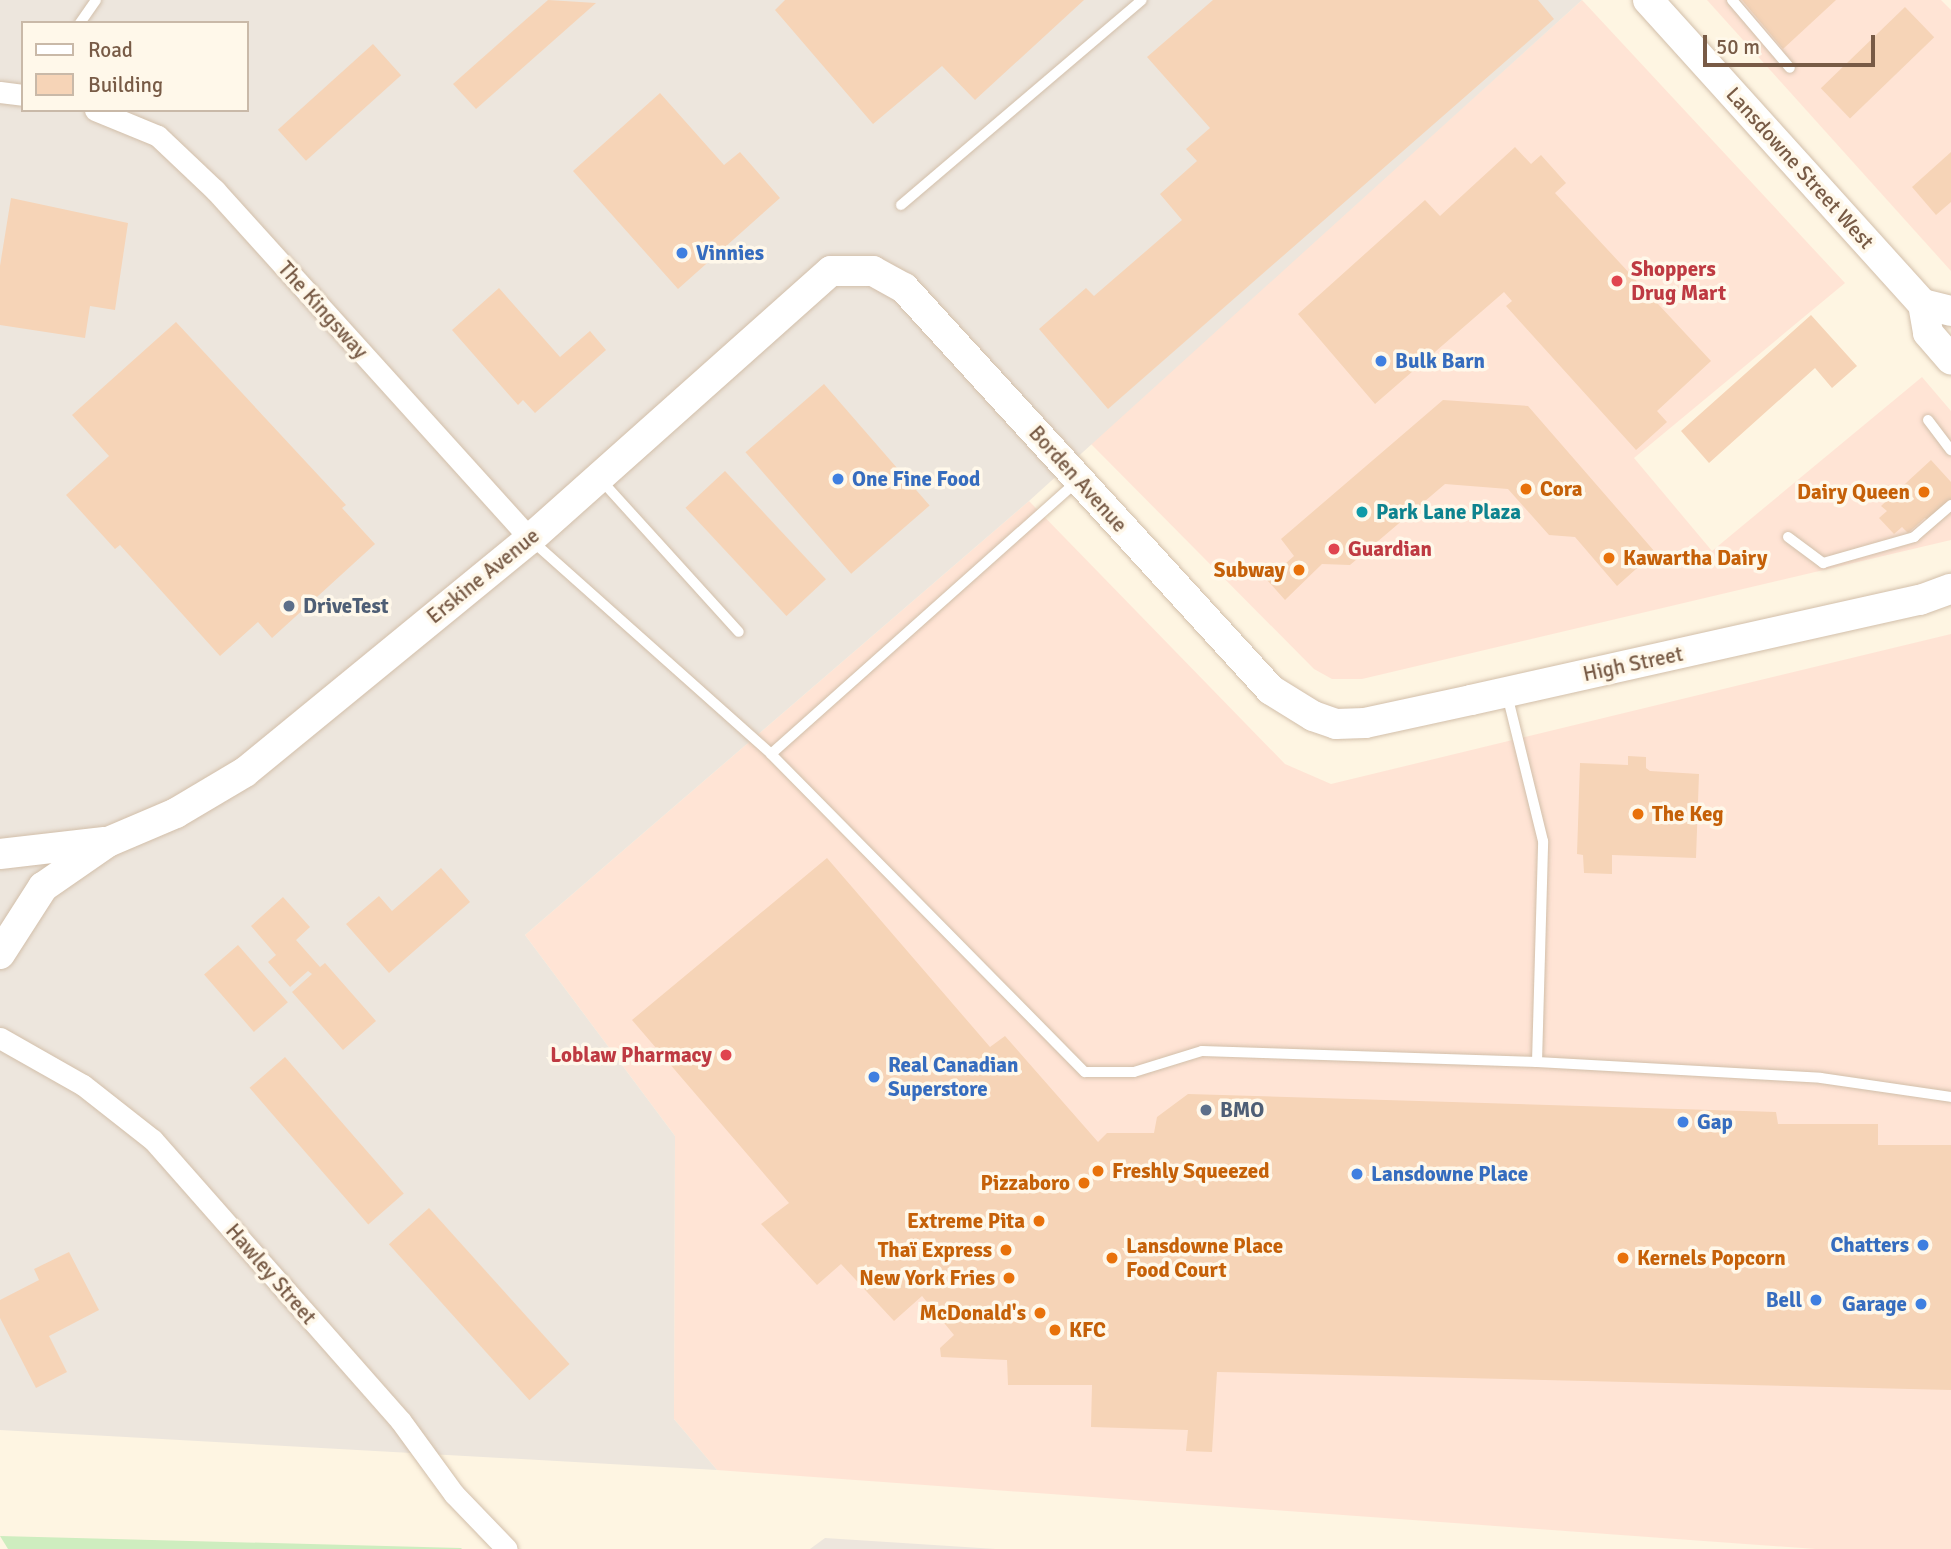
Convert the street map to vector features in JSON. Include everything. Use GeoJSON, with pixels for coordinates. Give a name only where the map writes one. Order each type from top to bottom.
{"type":"FeatureCollection","features":[{"type":"Feature","properties":{"kind":"street","name":"Lansdowne Street West"},"geometry":{"type":"LineString","coordinates":[[1648,0],[1937,308],[1928,333],[1951,359]]}},
{"type":"Feature","properties":{"kind":"street"},"geometry":{"type":"LineString","coordinates":[[0,92],[21,95]]}},
{"type":"Feature","properties":{"kind":"street","name":"The Kingsway"},"geometry":{"type":"LineString","coordinates":[[100,112],[158,136],[215,190],[530,539]]}},
{"type":"Feature","properties":{"kind":"street","name":"Erskine Avenue"},"geometry":{"type":"LineString","coordinates":[[108,842],[176,813],[245,772],[530,539],[831,271]]}},
{"type":"Feature","properties":{"kind":"street","name":"Borden Avenue"},"geometry":{"type":"LineString","coordinates":[[831,271],[873,271],[904,288],[1270,690],[1313,716]]}},
{"type":"Feature","properties":{"kind":"street","name":"High Street"},"geometry":{"type":"LineString","coordinates":[[1313,716],[1336,724],[1365,723],[1920,600],[1951,589]]}},
{"type":"Feature","properties":{"kind":"street"},"geometry":{"type":"LineString","coordinates":[[0,854],[108,842]]}},
{"type":"Feature","properties":{"kind":"street"},"geometry":{"type":"LineString","coordinates":[[0,954],[43,887],[108,842]]}},
{"type":"Feature","properties":{"kind":"street","name":"Hawley Street"},"geometry":{"type":"LineString","coordinates":[[0,1038],[83,1085],[153,1140],[400,1420],[454,1494],[507,1549]]}},
{"type":"Feature","properties":{"kind":"lane"},"geometry":{"type":"LineString","coordinates":[[80,21],[96,0]]}},
{"type":"Feature","properties":{"kind":"lane"},"geometry":{"type":"LineString","coordinates":[[901,205],[1142,0]]}},
{"type":"Feature","properties":{"kind":"lane"},"geometry":{"type":"LineString","coordinates":[[1732,0],[1790,68]]}},
{"type":"Feature","properties":{"kind":"lane"},"geometry":{"type":"LineString","coordinates":[[1928,420],[1951,450]]}},
{"type":"Feature","properties":{"kind":"lane"},"geometry":{"type":"LineString","coordinates":[[599,478],[739,632]]}},
{"type":"Feature","properties":{"kind":"lane"},"geometry":{"type":"LineString","coordinates":[[771,754],[1079,480]]}},
{"type":"Feature","properties":{"kind":"lane"},"geometry":{"type":"LineString","coordinates":[[1788,537],[1823,563],[1914,537],[1951,505]]}},
{"type":"Feature","properties":{"kind":"lane"},"geometry":{"type":"LineString","coordinates":[[530,539],[771,754],[1085,1072],[1134,1072],[1202,1051],[1538,1062],[1821,1078],[1951,1097]]}},
{"type":"Feature","properties":{"kind":"lane"},"geometry":{"type":"LineString","coordinates":[[1507,692],[1543,841],[1538,1062]]}},
{"type":"Feature","properties":{"kind":"shaded area"},"geometry":{"type":"Polygon","coordinates":[[[0,0],[1582,0],[1029,501],[525,935],[675,1136],[674,1419],[717,1470],[0,1430],[0,0]]]}},
{"type":"Feature","properties":{"kind":"shaded area"},"geometry":{"type":"Polygon","coordinates":[[[1582,0],[1845,283],[1634,458],[1712,551],[1922,377],[1951,411],[1951,540],[1362,679],[1332,679],[1314,669],[1090,443],[1582,0]]]}},
{"type":"Feature","properties":{"kind":"shaded area"},"geometry":{"type":"Polygon","coordinates":[[[1707,0],[1941,0],[1951,10],[1951,271],[1707,0]]]}},
{"type":"Feature","properties":{"kind":"shaded area"},"geometry":{"type":"Polygon","coordinates":[[[1029,501],[1285,764],[1331,784],[1951,634],[1951,1549],[1816,1549],[717,1470],[674,1419],[675,1136],[525,935],[1029,501]]]}},
{"type":"Feature","properties":{"kind":"shaded area"},"geometry":{"type":"Polygon","coordinates":[[[825,1538],[996,1549],[810,1549],[825,1538]]]}},
{"type":"Feature","properties":{"kind":"green space"},"geometry":{"type":"Polygon","coordinates":[[[0,1536],[461,1548],[462,1549],[8,1549],[0,1536]]]}},
{"type":"Feature","properties":{"kind":"building"},"geometry":{"type":"Polygon","coordinates":[[[548,0],[596,3],[476,109],[453,84],[548,0]]]}},
{"type":"Feature","properties":{"kind":"building"},"geometry":{"type":"Polygon","coordinates":[[[785,0],[1084,0],[975,100],[942,66],[873,124],[775,10],[785,0]]]}},
{"type":"Feature","properties":{"kind":"building"},"geometry":{"type":"Polygon","coordinates":[[[1213,0],[1538,0],[1554,19],[1108,409],[1039,329],[1086,288],[1094,296],[1182,220],[1160,194],[1197,161],[1186,149],[1210,128],[1147,57],[1213,0]]]}},
{"type":"Feature","properties":{"kind":"building"},"geometry":{"type":"Polygon","coordinates":[[[1742,0],[1836,0],[1783,49],[1742,0]]]}},
{"type":"Feature","properties":{"kind":"building"},"geometry":{"type":"Polygon","coordinates":[[[1905,7],[1934,37],[1850,118],[1821,88],[1905,7]]]}},
{"type":"Feature","properties":{"kind":"building"},"geometry":{"type":"Polygon","coordinates":[[[373,44],[401,75],[306,161],[278,130],[373,44]]]}},
{"type":"Feature","properties":{"kind":"building"},"geometry":{"type":"Polygon","coordinates":[[[660,93],[724,165],[740,152],[780,198],[678,289],[573,171],[660,93]]]}},
{"type":"Feature","properties":{"kind":"building"},"geometry":{"type":"Polygon","coordinates":[[[1515,147],[1531,164],[1541,155],[1566,183],[1555,193],[1711,361],[1657,411],[1667,422],[1636,450],[1506,306],[1512,301],[1504,292],[1375,404],[1298,314],[1425,200],[1440,216],[1515,147]]]}},
{"type":"Feature","properties":{"kind":"building"},"geometry":{"type":"Polygon","coordinates":[[[1951,152],[1951,202],[1936,215],[1912,187],[1951,152]]]}},
{"type":"Feature","properties":{"kind":"building"},"geometry":{"type":"Polygon","coordinates":[[[11,198],[128,223],[115,310],[90,306],[85,338],[0,325],[0,266],[11,198]]]}},
{"type":"Feature","properties":{"kind":"building"},"geometry":{"type":"Polygon","coordinates":[[[499,288],[560,357],[590,331],[606,350],[535,413],[523,400],[518,405],[452,330],[499,288]]]}},
{"type":"Feature","properties":{"kind":"building"},"geometry":{"type":"Polygon","coordinates":[[[1811,315],[1857,366],[1832,388],[1815,368],[1709,463],[1681,431],[1811,315]]]}},
{"type":"Feature","properties":{"kind":"building"},"geometry":{"type":"Polygon","coordinates":[[[176,322],[346,505],[342,508],[375,544],[272,638],[258,622],[220,656],[120,545],[115,549],[66,495],[109,456],[72,415],[176,322]]]}},
{"type":"Feature","properties":{"kind":"building","name":"One Fine Food"},"geometry":{"type":"Polygon","coordinates":[[[824,384],[930,506],[851,574],[746,452],[824,384]]]}},
{"type":"Feature","properties":{"kind":"building","name":"Park Lane Plaza"},"geometry":{"type":"Polygon","coordinates":[[[1443,400],[1528,406],[1655,552],[1617,586],[1575,537],[1549,535],[1508,489],[1445,484],[1350,565],[1322,564],[1285,600],[1267,580],[1294,556],[1281,539],[1443,400]]]}},
{"type":"Feature","properties":{"kind":"building","name":"Dairy Queen"},"geometry":{"type":"Polygon","coordinates":[[[1931,460],[1951,482],[1951,501],[1929,521],[1925,518],[1908,533],[1902,527],[1894,534],[1879,518],[1887,511],[1881,506],[1931,460]]]}},
{"type":"Feature","properties":{"kind":"building"},"geometry":{"type":"Polygon","coordinates":[[[725,471],[826,579],[786,616],[686,508],[725,471]]]}},
{"type":"Feature","properties":{"kind":"building","name":"The Keg"},"geometry":{"type":"Polygon","coordinates":[[[1628,756],[1646,757],[1646,768],[1650,771],[1699,774],[1696,858],[1612,855],[1612,874],[1584,873],[1583,855],[1577,854],[1580,763],[1628,765],[1628,756]]]}},
{"type":"Feature","properties":{"kind":"building","name":"Lansdowne Place"},"geometry":{"type":"Polygon","coordinates":[[[827,858],[990,1047],[1005,1036],[1098,1142],[1107,1133],[1154,1133],[1157,1117],[1188,1094],[1776,1112],[1778,1124],[1878,1124],[1878,1145],[1951,1145],[1951,1390],[1217,1372],[1212,1452],[1186,1451],[1188,1430],[1091,1427],[1092,1385],[1008,1385],[1007,1360],[941,1357],[940,1348],[954,1335],[922,1296],[894,1321],[841,1264],[817,1285],[761,1224],[789,1203],[632,1020],[827,858]]]}},
{"type":"Feature","properties":{"kind":"building"},"geometry":{"type":"Polygon","coordinates":[[[441,868],[470,902],[389,973],[346,924],[379,896],[392,911],[441,868]]]}},
{"type":"Feature","properties":{"kind":"building"},"geometry":{"type":"Polygon","coordinates":[[[283,897],[310,927],[296,940],[320,967],[325,963],[376,1021],[343,1050],[292,992],[312,974],[308,971],[290,987],[268,962],[276,955],[251,926],[283,897]]]}},
{"type":"Feature","properties":{"kind":"building"},"geometry":{"type":"Polygon","coordinates":[[[238,945],[288,1002],[254,1032],[204,975],[238,945]]]}},
{"type":"Feature","properties":{"kind":"building"},"geometry":{"type":"Polygon","coordinates":[[[285,1057],[404,1194],[368,1224],[250,1088],[285,1057]]]}},
{"type":"Feature","properties":{"kind":"building"},"geometry":{"type":"Polygon","coordinates":[[[429,1208],[570,1364],[529,1400],[389,1244],[429,1208]]]}},
{"type":"Feature","properties":{"kind":"building"},"geometry":{"type":"Polygon","coordinates":[[[69,1252],[99,1310],[49,1336],[67,1372],[36,1388],[0,1318],[0,1300],[39,1280],[34,1269],[69,1252]]]}},
{"type":"Feature","properties":{"kind":"place","name":"Vinnies"},"geometry":{"type":"Point","coordinates":[682,253]}},
{"type":"Feature","properties":{"kind":"place","name":"Shoppers Drug Mart"},"geometry":{"type":"Point","coordinates":[1617,281]}},
{"type":"Feature","properties":{"kind":"place","name":"Bulk Barn"},"geometry":{"type":"Point","coordinates":[1381,361]}},
{"type":"Feature","properties":{"kind":"place","name":"One Fine Food"},"geometry":{"type":"Point","coordinates":[838,479]}},
{"type":"Feature","properties":{"kind":"place","name":"Cora"},"geometry":{"type":"Point","coordinates":[1526,489]}},
{"type":"Feature","properties":{"kind":"place","name":"Dairy Queen"},"geometry":{"type":"Point","coordinates":[1924,492]}},
{"type":"Feature","properties":{"kind":"place","name":"Park Lane Plaza"},"geometry":{"type":"Point","coordinates":[1362,512]}},
{"type":"Feature","properties":{"kind":"place","name":"Guardian"},"geometry":{"type":"Point","coordinates":[1334,549]}},
{"type":"Feature","properties":{"kind":"place","name":"Kawartha Dairy"},"geometry":{"type":"Point","coordinates":[1609,558]}},
{"type":"Feature","properties":{"kind":"place","name":"Subway"},"geometry":{"type":"Point","coordinates":[1299,570]}},
{"type":"Feature","properties":{"kind":"place","name":"DriveTest"},"geometry":{"type":"Point","coordinates":[289,606]}},
{"type":"Feature","properties":{"kind":"place","name":"The Keg"},"geometry":{"type":"Point","coordinates":[1638,814]}},
{"type":"Feature","properties":{"kind":"place","name":"Loblaw Pharmacy"},"geometry":{"type":"Point","coordinates":[726,1055]}},
{"type":"Feature","properties":{"kind":"place","name":"Real Canadian Superstore"},"geometry":{"type":"Point","coordinates":[874,1077]}},
{"type":"Feature","properties":{"kind":"place","name":"BMO"},"geometry":{"type":"Point","coordinates":[1206,1110]}},
{"type":"Feature","properties":{"kind":"place","name":"Gap"},"geometry":{"type":"Point","coordinates":[1683,1122]}},
{"type":"Feature","properties":{"kind":"place","name":"Freshly Squeezed"},"geometry":{"type":"Point","coordinates":[1098,1171]}},
{"type":"Feature","properties":{"kind":"place","name":"Lansdowne Place"},"geometry":{"type":"Point","coordinates":[1357,1174]}},
{"type":"Feature","properties":{"kind":"place","name":"Pizzaboro"},"geometry":{"type":"Point","coordinates":[1084,1183]}},
{"type":"Feature","properties":{"kind":"place","name":"Extreme Pita"},"geometry":{"type":"Point","coordinates":[1039,1221]}},
{"type":"Feature","properties":{"kind":"place","name":"Chatters"},"geometry":{"type":"Point","coordinates":[1923,1245]}},
{"type":"Feature","properties":{"kind":"place","name":"Thaï Express"},"geometry":{"type":"Point","coordinates":[1006,1250]}},
{"type":"Feature","properties":{"kind":"place","name":"Lansdowne Place Food Court"},"geometry":{"type":"Point","coordinates":[1112,1258]}},
{"type":"Feature","properties":{"kind":"place","name":"Kernels Popcorn"},"geometry":{"type":"Point","coordinates":[1623,1258]}},
{"type":"Feature","properties":{"kind":"place","name":"New York Fries"},"geometry":{"type":"Point","coordinates":[1009,1278]}},
{"type":"Feature","properties":{"kind":"place","name":"Bell"},"geometry":{"type":"Point","coordinates":[1816,1300]}},
{"type":"Feature","properties":{"kind":"place","name":"Garage"},"geometry":{"type":"Point","coordinates":[1921,1304]}},
{"type":"Feature","properties":{"kind":"place","name":"McDonald's"},"geometry":{"type":"Point","coordinates":[1040,1313]}},
{"type":"Feature","properties":{"kind":"place","name":"KFC"},"geometry":{"type":"Point","coordinates":[1055,1330]}}]}
